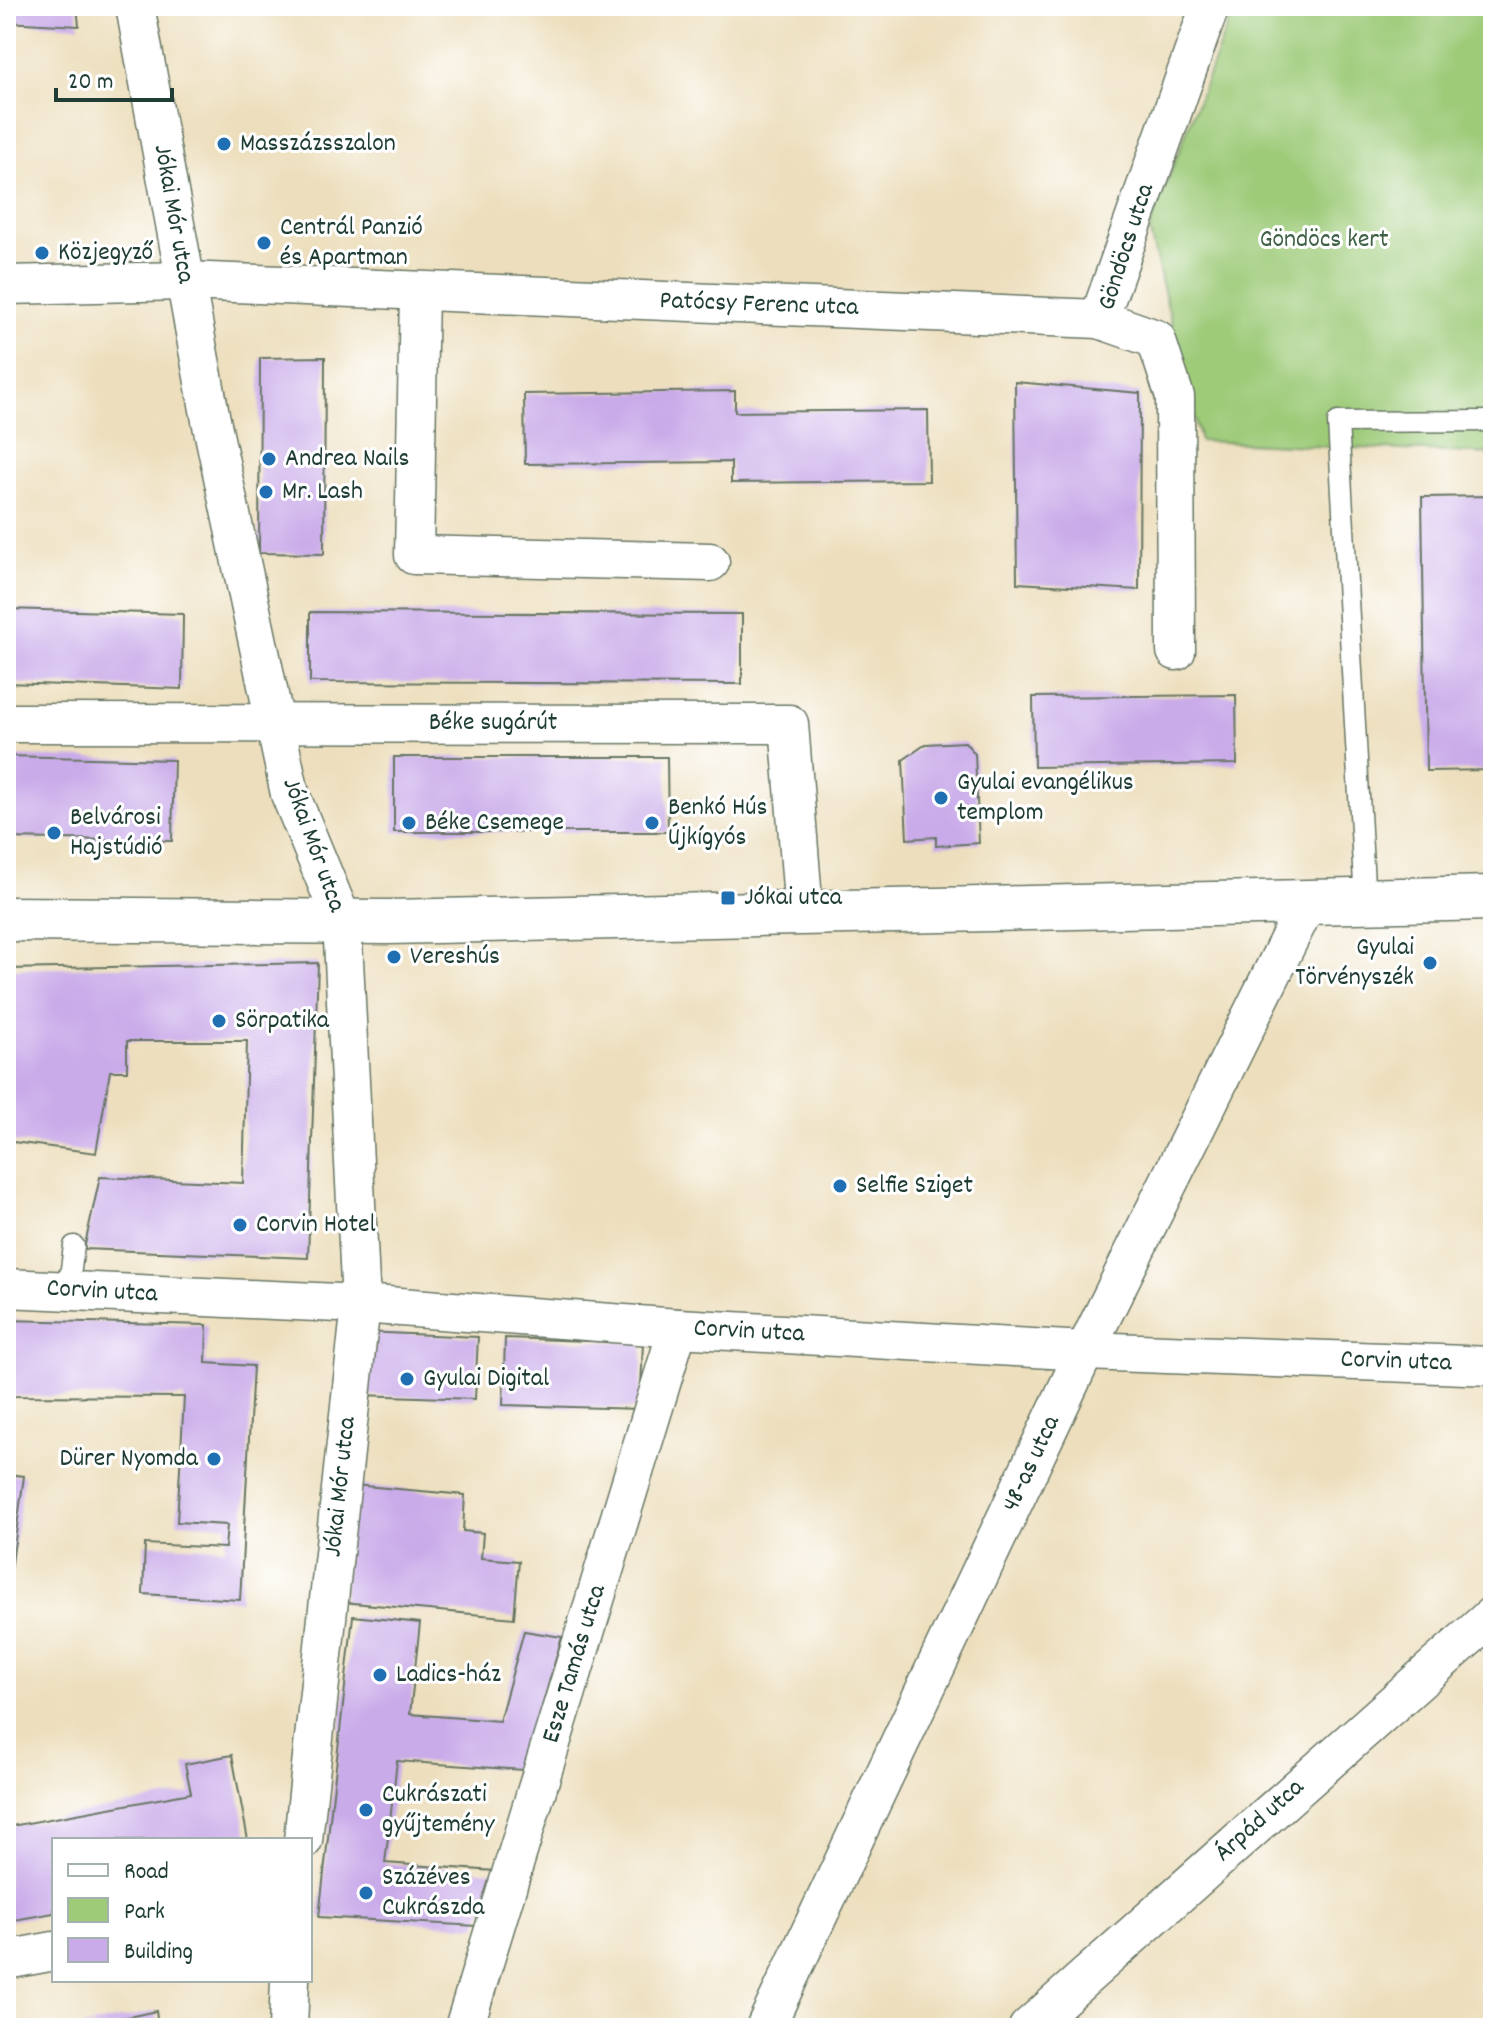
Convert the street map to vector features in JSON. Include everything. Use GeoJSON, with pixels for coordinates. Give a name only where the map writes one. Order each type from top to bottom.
{"type":"FeatureCollection","features":[{"type":"Feature","properties":{"kind":"street","name":"Jókai Mór utca"},"geometry":{"type":"LineString","coordinates":[[135,6],[185,281],[290,794],[342,920],[361,1304],[303,1838]]}},
{"type":"Feature","properties":{"kind":"street","name":"Göndöcs utca"},"geometry":{"type":"LineString","coordinates":[[1176,651],[1175,397],[1156,339],[1099,319],[1210,6]]}},
{"type":"Feature","properties":{"kind":"street","name":"Patócsy Ferenc utca"},"geometry":{"type":"LineString","coordinates":[[6,285],[185,281],[1099,319]]}},
{"type":"Feature","properties":{"kind":"street"},"geometry":{"type":"LineString","coordinates":[[419,292],[414,555],[710,562]]}},
{"type":"Feature","properties":{"kind":"street","name":"Béke sugárút"},"geometry":{"type":"LineString","coordinates":[[6,723],[789,724],[804,913]]}},
{"type":"Feature","properties":{"kind":"street"},"geometry":{"type":"LineString","coordinates":[[6,919],[342,920],[1493,898]]}},
{"type":"Feature","properties":{"kind":"street","name":"48-as utca"},"geometry":{"type":"LineString","coordinates":[[765,2028],[1085,1351],[1307,903]]}},
{"type":"Feature","properties":{"kind":"street","name":"Corvin utca"},"geometry":{"type":"LineString","coordinates":[[6,1288],[361,1304],[678,1328],[1085,1351],[1493,1366]]}},
{"type":"Feature","properties":{"kind":"street","name":"Esze Tamás utca"},"geometry":{"type":"LineString","coordinates":[[468,2014],[678,1328]]}},
{"type":"Feature","properties":{"kind":"street","name":"Árpád utca"},"geometry":{"type":"LineString","coordinates":[[1036,2025],[1493,1615]]}},
{"type":"Feature","properties":{"kind":"street"},"geometry":{"type":"LineString","coordinates":[[6,1960],[52,1951]]}},
{"type":"Feature","properties":{"kind":"street"},"geometry":{"type":"LineString","coordinates":[[288,2028],[290,1982]]}},
{"type":"Feature","properties":{"kind":"lane"},"geometry":{"type":"LineString","coordinates":[[1365,902],[1338,422],[1493,421]]}},
{"type":"Feature","properties":{"kind":"lane"},"geometry":{"type":"LineString","coordinates":[[68,1291],[74,1246]]}},
{"type":"Feature","properties":{"kind":"green space","name":"Göndöcs kert"},"geometry":{"type":"Polygon","coordinates":[[[1235,6],[1493,6],[1493,454],[1200,441],[1149,229],[1235,6]]]}},
{"type":"Feature","properties":{"kind":"building"},"geometry":{"type":"Polygon","coordinates":[[[6,6],[77,6],[79,26],[6,22],[6,6]]]}},
{"type":"Feature","properties":{"kind":"building"},"geometry":{"type":"Polygon","coordinates":[[[325,357],[324,554],[259,553],[260,358],[325,357]]]}},
{"type":"Feature","properties":{"kind":"building"},"geometry":{"type":"Polygon","coordinates":[[[1015,382],[1140,393],[1139,590],[1017,583],[1015,382]]]}},
{"type":"Feature","properties":{"kind":"building"},"geometry":{"type":"Polygon","coordinates":[[[735,391],[735,412],[928,410],[929,481],[731,483],[731,462],[525,464],[524,394],[735,391]]]}},
{"type":"Feature","properties":{"kind":"building"},"geometry":{"type":"Polygon","coordinates":[[[1493,496],[1493,770],[1426,771],[1422,497],[1493,496]]]}},
{"type":"Feature","properties":{"kind":"building"},"geometry":{"type":"Polygon","coordinates":[[[6,609],[183,614],[182,689],[6,683],[6,609]]]}},
{"type":"Feature","properties":{"kind":"building"},"geometry":{"type":"Polygon","coordinates":[[[310,612],[742,614],[742,684],[310,682],[310,612]]]}},
{"type":"Feature","properties":{"kind":"building"},"geometry":{"type":"Polygon","coordinates":[[[1236,695],[1237,764],[1034,767],[1033,697],[1236,695]]]}},
{"type":"Feature","properties":{"kind":"building","name":"Gyulai evangélikus templom"},"geometry":{"type":"Polygon","coordinates":[[[965,742],[975,754],[979,843],[936,846],[936,837],[907,839],[903,760],[926,744],[965,742]]]}},
{"type":"Feature","properties":{"kind":"building"},"geometry":{"type":"Polygon","coordinates":[[[6,756],[174,760],[172,841],[6,838],[6,756]]]}},
{"type":"Feature","properties":{"kind":"building"},"geometry":{"type":"Polygon","coordinates":[[[394,757],[667,757],[668,832],[394,832],[394,757]]]}},
{"type":"Feature","properties":{"kind":"building"},"geometry":{"type":"Polygon","coordinates":[[[318,963],[308,1258],[84,1249],[100,1177],[243,1183],[247,1041],[127,1041],[127,1071],[110,1071],[96,1153],[6,1141],[6,969],[318,963]]]}},
{"type":"Feature","properties":{"kind":"building","name":"Dürer Nyomda"},"geometry":{"type":"Polygon","coordinates":[[[6,1320],[207,1325],[206,1363],[253,1366],[240,1600],[143,1594],[145,1544],[225,1548],[227,1525],[177,1522],[184,1397],[6,1396],[6,1320]]]}},
{"type":"Feature","properties":{"kind":"building"},"geometry":{"type":"Polygon","coordinates":[[[363,1332],[478,1337],[475,1399],[360,1395],[363,1332]]]}},
{"type":"Feature","properties":{"kind":"building"},"geometry":{"type":"Polygon","coordinates":[[[505,1338],[643,1343],[640,1409],[503,1405],[505,1338]]]}},
{"type":"Feature","properties":{"kind":"building","name":"Dürer Nyomda"},"geometry":{"type":"Polygon","coordinates":[[[6,1474],[24,1476],[8,1592],[6,1592],[6,1474]]]}},
{"type":"Feature","properties":{"kind":"building"},"geometry":{"type":"Polygon","coordinates":[[[353,1485],[465,1495],[463,1531],[483,1533],[481,1558],[519,1561],[514,1618],[343,1602],[353,1485]]]}},
{"type":"Feature","properties":{"kind":"building"},"geometry":{"type":"Polygon","coordinates":[[[353,1616],[420,1623],[410,1714],[499,1721],[524,1631],[562,1637],[524,1770],[397,1761],[385,1863],[495,1871],[477,1926],[319,1917],[353,1616]]]}},
{"type":"Feature","properties":{"kind":"building"},"geometry":{"type":"Polygon","coordinates":[[[232,1755],[248,1838],[52,1838],[52,1913],[8,1921],[6,1827],[191,1793],[185,1764],[232,1755]]]}},
{"type":"Feature","properties":{"kind":"building"},"geometry":{"type":"Polygon","coordinates":[[[156,2011],[158,2025],[185,2020],[196,2028],[78,2028],[156,2011]]]}},
{"type":"Feature","properties":{"kind":"place","name":"Masszázsszalon"},"geometry":{"type":"Point","coordinates":[224,144]}},
{"type":"Feature","properties":{"kind":"place","name":"Centrál Panzió és Apartman"},"geometry":{"type":"Point","coordinates":[264,243]}},
{"type":"Feature","properties":{"kind":"place","name":"Közjegyző"},"geometry":{"type":"Point","coordinates":[42,253]}},
{"type":"Feature","properties":{"kind":"place","name":"Andrea Nails"},"geometry":{"type":"Point","coordinates":[269,459]}},
{"type":"Feature","properties":{"kind":"place","name":"Mr. Lash"},"geometry":{"type":"Point","coordinates":[266,492]}},
{"type":"Feature","properties":{"kind":"place","name":"Gyulai evangélikus templom"},"geometry":{"type":"Point","coordinates":[941,798]}},
{"type":"Feature","properties":{"kind":"place","name":"Béke Csemege"},"geometry":{"type":"Point","coordinates":[409,823]}},
{"type":"Feature","properties":{"kind":"place","name":"Benkó Hús Újkígyós"},"geometry":{"type":"Point","coordinates":[652,823]}},
{"type":"Feature","properties":{"kind":"place","name":"Belvárosi Hajstúdió"},"geometry":{"type":"Point","coordinates":[54,833]}},
{"type":"Feature","properties":{"kind":"place","name":"Jókai utca"},"geometry":{"type":"Point","coordinates":[728,898]}},
{"type":"Feature","properties":{"kind":"place","name":"Vereshús"},"geometry":{"type":"Point","coordinates":[394,957]}},
{"type":"Feature","properties":{"kind":"place","name":"Gyulai Törvényszék"},"geometry":{"type":"Point","coordinates":[1430,963]}},
{"type":"Feature","properties":{"kind":"place","name":"Sörpatika"},"geometry":{"type":"Point","coordinates":[219,1021]}},
{"type":"Feature","properties":{"kind":"place","name":"Selfie Sziget"},"geometry":{"type":"Point","coordinates":[840,1186]}},
{"type":"Feature","properties":{"kind":"place","name":"Corvin Hotel"},"geometry":{"type":"Point","coordinates":[240,1225]}},
{"type":"Feature","properties":{"kind":"place","name":"Gyulai Digital"},"geometry":{"type":"Point","coordinates":[407,1379]}},
{"type":"Feature","properties":{"kind":"place","name":"Dürer Nyomda"},"geometry":{"type":"Point","coordinates":[214,1459]}},
{"type":"Feature","properties":{"kind":"place","name":"Ladics-ház"},"geometry":{"type":"Point","coordinates":[380,1675]}},
{"type":"Feature","properties":{"kind":"place","name":"Cukrászati gyűjtemény"},"geometry":{"type":"Point","coordinates":[366,1810]}},
{"type":"Feature","properties":{"kind":"place","name":"Százéves Cukrászda"},"geometry":{"type":"Point","coordinates":[366,1893]}}]}
